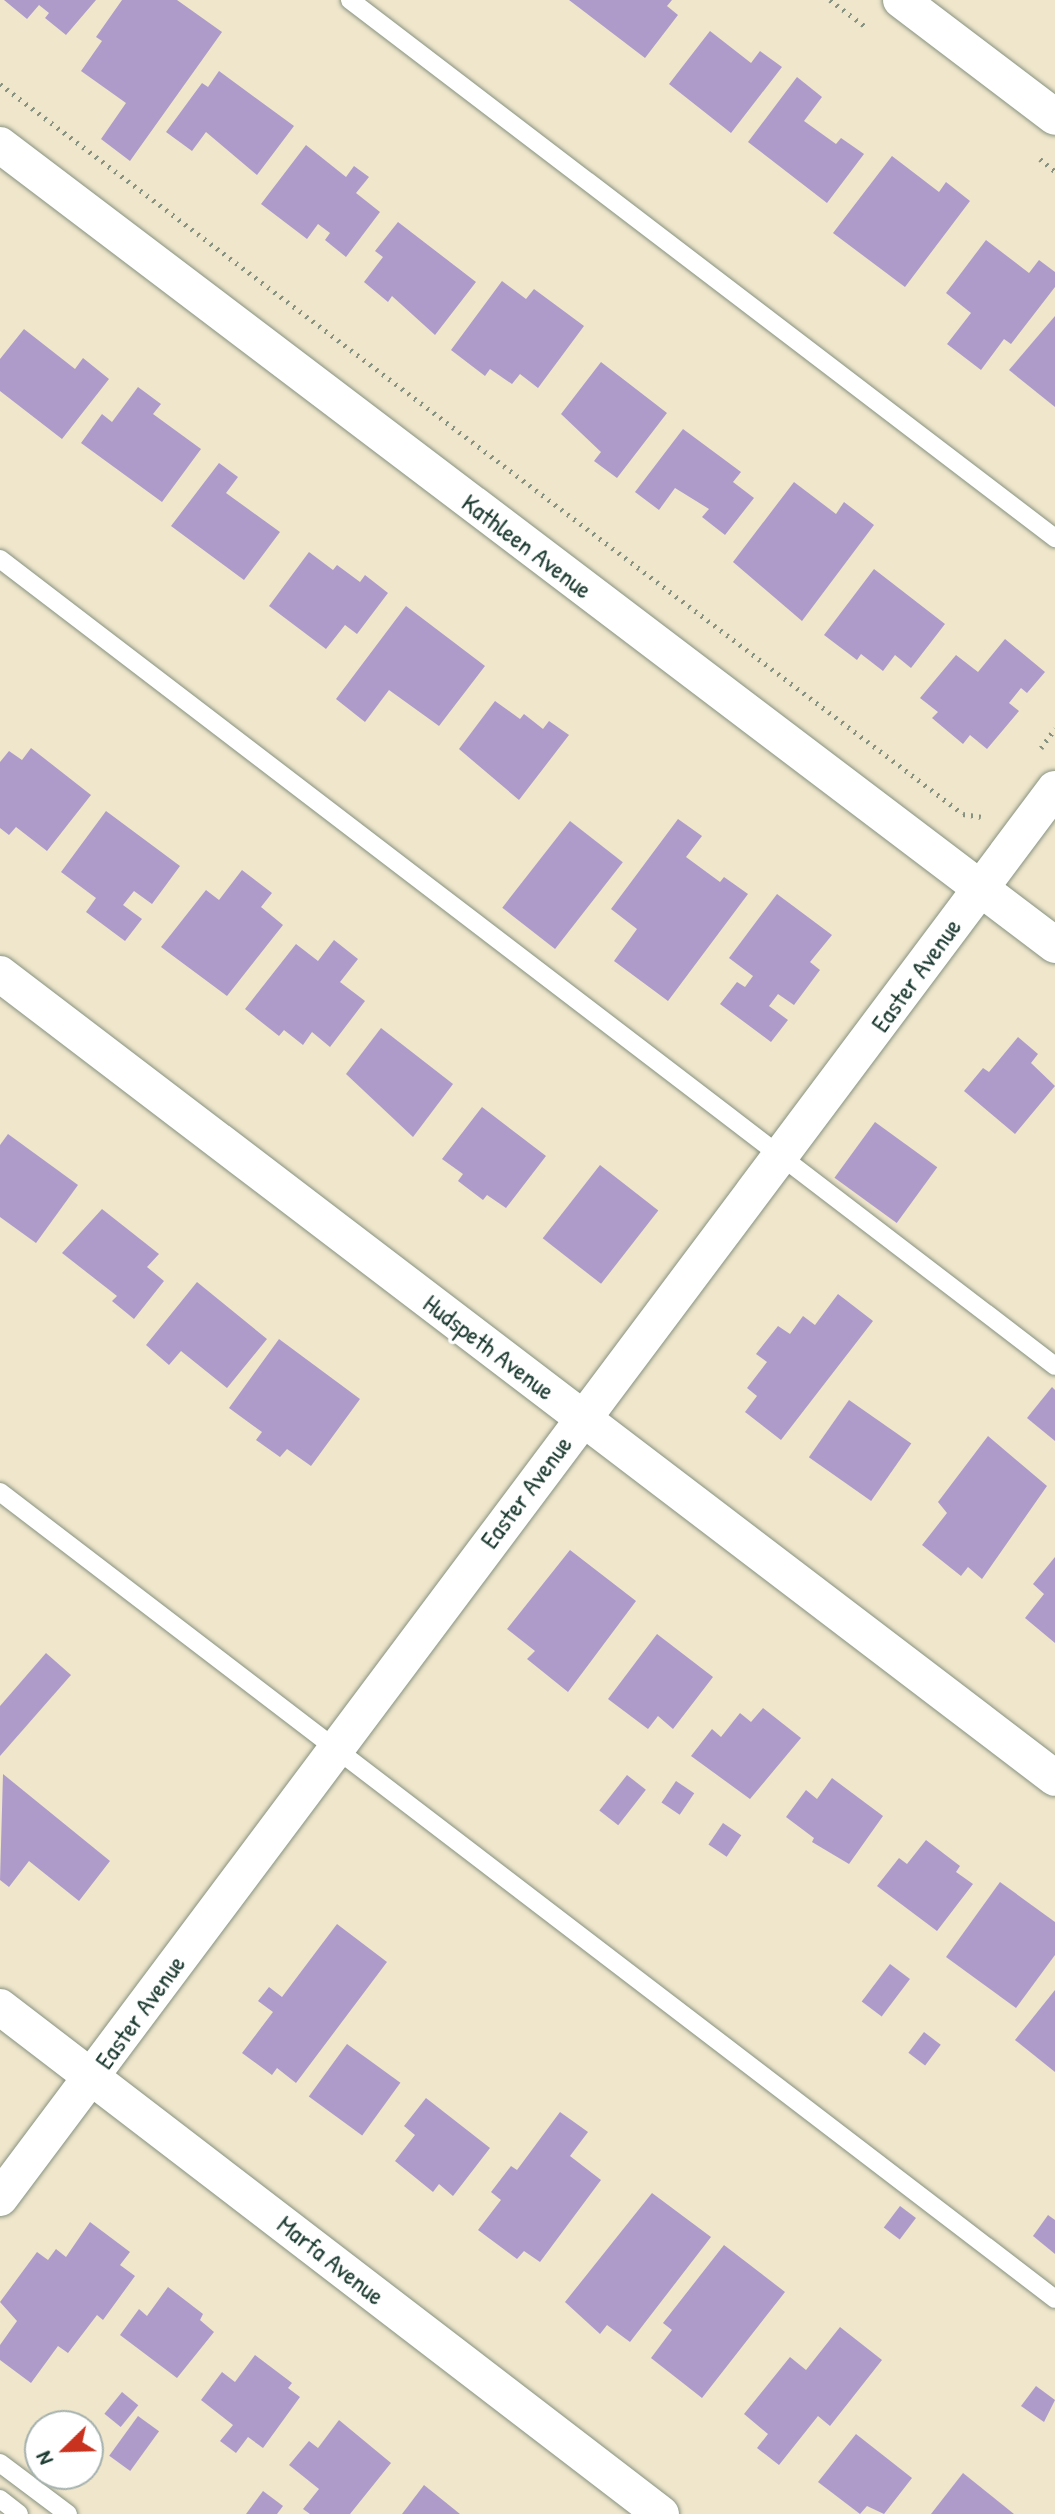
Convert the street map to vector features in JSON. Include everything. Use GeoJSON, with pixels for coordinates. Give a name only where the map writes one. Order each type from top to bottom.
{"type":"FeatureCollection","features":[{"type":"Feature","properties":{"kind":"street"},"geometry":{"type":"LineString","coordinates":[[901,0],[1055,117]]}},
{"type":"Feature","properties":{"kind":"street","name":"Kathleen Avenue"},"geometry":{"type":"LineString","coordinates":[[0,145],[1055,945]]}},
{"type":"Feature","properties":{"kind":"street","name":"Easter Avenue"},"geometry":{"type":"LineString","coordinates":[[0,2198],[581,1418],[784,1156],[1055,789]]}},
{"type":"Feature","properties":{"kind":"street","name":"Hudspeth Avenue"},"geometry":{"type":"LineString","coordinates":[[0,974],[1055,1778]]}},
{"type":"Feature","properties":{"kind":"street","name":"Marfa Avenue"},"geometry":{"type":"LineString","coordinates":[[0,2007],[661,2514]]}},
{"type":"Feature","properties":{"kind":"lane"},"geometry":{"type":"LineString","coordinates":[[350,0],[1055,538]]}},
{"type":"Feature","properties":{"kind":"lane"},"geometry":{"type":"LineString","coordinates":[[0,559],[1055,1366]]}},
{"type":"Feature","properties":{"kind":"lane"},"geometry":{"type":"LineString","coordinates":[[0,1492],[1055,2299]]}},
{"type":"Feature","properties":{"kind":"lane"},"geometry":{"type":"LineString","coordinates":[[0,2463],[68,2514]]}},
{"type":"Feature","properties":{"kind":"lane"},"geometry":{"type":"LineString","coordinates":[[0,2499],[19,2514]]}},
{"type":"Feature","properties":{"kind":"path"},"geometry":{"type":"LineString","coordinates":[[0,84],[963,814],[985,817],[995,810]]}},
{"type":"Feature","properties":{"kind":"path"},"geometry":{"type":"LineString","coordinates":[[1038,752],[1055,729]]}},
{"type":"Feature","properties":{"kind":"building"},"geometry":{"type":"Polygon","coordinates":[[[4,0],[96,0],[66,35],[45,18],[49,13],[39,5],[27,19],[4,0]]]}},
{"type":"Feature","properties":{"kind":"building"},"geometry":{"type":"Polygon","coordinates":[[[122,0],[177,0],[222,32],[130,161],[101,139],[126,103],[81,71],[102,41],[96,37],[122,0]]]}},
{"type":"Feature","properties":{"kind":"building"},"geometry":{"type":"Polygon","coordinates":[[[569,0],[672,0],[667,6],[678,15],[645,58],[569,0]]]}},
{"type":"Feature","properties":{"kind":"building"},"geometry":{"type":"Polygon","coordinates":[[[710,31],[751,63],[760,51],[782,67],[731,133],[669,84],[710,31]]]}},
{"type":"Feature","properties":{"kind":"building"},"geometry":{"type":"Polygon","coordinates":[[[219,71],[294,126],[257,175],[206,132],[192,151],[166,132],[202,83],[208,87],[219,71]]]}},
{"type":"Feature","properties":{"kind":"building"},"geometry":{"type":"Polygon","coordinates":[[[797,77],[822,97],[804,121],[836,144],[841,138],[864,154],[827,203],[748,142],[797,77]]]}},
{"type":"Feature","properties":{"kind":"building"},"geometry":{"type":"Polygon","coordinates":[[[306,145],[346,177],[354,166],[369,177],[356,193],[380,212],[346,257],[325,240],[330,233],[318,224],[307,239],[261,204],[306,145]]]}},
{"type":"Feature","properties":{"kind":"building"},"geometry":{"type":"Polygon","coordinates":[[[892,156],[939,192],[946,182],[970,201],[905,287],[833,233],[892,156]]]}},
{"type":"Feature","properties":{"kind":"building"},"geometry":{"type":"Polygon","coordinates":[[[398,222],[476,282],[435,335],[392,296],[388,302],[364,282],[383,257],[375,251],[398,222]]]}},
{"type":"Feature","properties":{"kind":"building"},"geometry":{"type":"Polygon","coordinates":[[[986,240],[1029,273],[1039,260],[1055,272],[1055,287],[1011,344],[1004,339],[981,370],[947,344],[971,313],[946,293],[986,240]]]}},
{"type":"Feature","properties":{"kind":"building"},"geometry":{"type":"Polygon","coordinates":[[[502,281],[526,299],[534,289],[584,326],[538,388],[520,374],[512,384],[490,369],[485,376],[451,350],[502,281]]]}},
{"type":"Feature","properties":{"kind":"building"},"geometry":{"type":"Polygon","coordinates":[[[1055,316],[1055,407],[1009,370],[1055,316]]]}},
{"type":"Feature","properties":{"kind":"building"},"geometry":{"type":"Polygon","coordinates":[[[24,329],[75,369],[83,358],[109,379],[62,439],[0,391],[0,359],[24,329]]]}},
{"type":"Feature","properties":{"kind":"building"},"geometry":{"type":"Polygon","coordinates":[[[601,362],[667,413],[617,478],[594,461],[601,452],[561,414],[601,362]]]}},
{"type":"Feature","properties":{"kind":"building"},"geometry":{"type":"Polygon","coordinates":[[[138,387],[161,404],[153,414],[201,449],[162,502],[81,443],[102,414],[112,422],[138,387]]]}},
{"type":"Feature","properties":{"kind":"building"},"geometry":{"type":"Polygon","coordinates":[[[683,429],[741,472],[733,482],[754,498],[725,535],[702,517],[709,509],[675,488],[659,510],[635,492],[683,429]]]}},
{"type":"Feature","properties":{"kind":"building"},"geometry":{"type":"Polygon","coordinates":[[[219,463],[238,477],[226,493],[280,532],[244,580],[171,526],[219,463]]]}},
{"type":"Feature","properties":{"kind":"building"},"geometry":{"type":"Polygon","coordinates":[[[794,482],[836,514],[844,502],[874,525],[802,621],[733,562],[794,482]]]}},
{"type":"Feature","properties":{"kind":"building"},"geometry":{"type":"Polygon","coordinates":[[[309,552],[333,570],[337,565],[360,582],[365,575],[388,593],[357,634],[345,625],[326,649],[269,606],[309,552]]]}},
{"type":"Feature","properties":{"kind":"building"},"geometry":{"type":"Polygon","coordinates":[[[874,569],[945,624],[911,668],[895,655],[883,671],[861,654],[857,660],[824,635],[874,569]]]}},
{"type":"Feature","properties":{"kind":"building"},"geometry":{"type":"Polygon","coordinates":[[[406,606],[485,666],[439,726],[389,690],[365,722],[336,699],[406,606]]]}},
{"type":"Feature","properties":{"kind":"building"},"geometry":{"type":"Polygon","coordinates":[[[1005,639],[1045,672],[1027,693],[1021,688],[1009,703],[1019,711],[987,749],[970,735],[963,744],[932,718],[938,712],[920,698],[956,655],[978,672],[1005,639]]]}},
{"type":"Feature","properties":{"kind":"building"},"geometry":{"type":"Polygon","coordinates":[[[495,701],[520,719],[524,714],[543,729],[549,721],[569,735],[519,800],[459,749],[495,701]]]}},
{"type":"Feature","properties":{"kind":"building"},"geometry":{"type":"Polygon","coordinates":[[[31,748],[91,795],[47,851],[16,827],[9,835],[0,828],[0,762],[9,751],[22,760],[31,748]]]}},
{"type":"Feature","properties":{"kind":"building"},"geometry":{"type":"Polygon","coordinates":[[[106,811],[180,866],[152,904],[134,891],[123,905],[142,919],[125,941],[86,912],[96,898],[61,872],[106,811]]]}},
{"type":"Feature","properties":{"kind":"building"},"geometry":{"type":"Polygon","coordinates":[[[678,819],[702,836],[686,857],[720,882],[724,877],[748,894],[668,1001],[614,961],[637,929],[611,909],[678,819]]]}},
{"type":"Feature","properties":{"kind":"building"},"geometry":{"type":"Polygon","coordinates":[[[570,821],[623,862],[555,949],[502,908],[570,821]]]}},
{"type":"Feature","properties":{"kind":"building"},"geometry":{"type":"Polygon","coordinates":[[[242,870],[272,893],[261,907],[283,925],[227,996],[161,947],[206,890],[219,900],[242,870]]]}},
{"type":"Feature","properties":{"kind":"building"},"geometry":{"type":"Polygon","coordinates":[[[777,894],[832,935],[810,962],[820,970],[794,1005],[778,994],[769,1006],[788,1020],[771,1042],[720,1004],[737,982],[745,987],[753,976],[729,958],[777,894]]]}},
{"type":"Feature","properties":{"kind":"building"},"geometry":{"type":"Polygon","coordinates":[[[334,940],[358,959],[340,982],[365,1001],[330,1047],[312,1032],[303,1045],[284,1030],[279,1036],[245,1009],[296,944],[318,961],[334,940]]]}},
{"type":"Feature","properties":{"kind":"building"},"geometry":{"type":"Polygon","coordinates":[[[381,1028],[453,1084],[413,1137],[346,1074],[381,1028]]]}},
{"type":"Feature","properties":{"kind":"building"},"geometry":{"type":"Polygon","coordinates":[[[1018,1037],[1038,1054],[1031,1063],[1055,1086],[1015,1134],[964,1091],[983,1068],[989,1072],[1018,1037]]]}},
{"type":"Feature","properties":{"kind":"building"},"geometry":{"type":"Polygon","coordinates":[[[482,1107],[546,1156],[506,1208],[487,1195],[483,1200],[458,1181],[463,1174],[442,1159],[482,1107]]]}},
{"type":"Feature","properties":{"kind":"building"},"geometry":{"type":"Polygon","coordinates":[[[875,1122],[937,1167],[897,1223],[834,1178],[875,1122]]]}},
{"type":"Feature","properties":{"kind":"building"},"geometry":{"type":"Polygon","coordinates":[[[8,1134],[78,1185],[36,1243],[0,1217],[0,1145],[8,1134]]]}},
{"type":"Feature","properties":{"kind":"building"},"geometry":{"type":"Polygon","coordinates":[[[600,1165],[658,1211],[601,1284],[543,1238],[600,1165]]]}},
{"type":"Feature","properties":{"kind":"building"},"geometry":{"type":"Polygon","coordinates":[[[102,1209],[159,1254],[147,1267],[164,1281],[134,1319],[112,1301],[117,1296],[62,1253],[102,1209]]]}},
{"type":"Feature","properties":{"kind":"building"},"geometry":{"type":"Polygon","coordinates":[[[197,1282],[267,1339],[227,1388],[181,1351],[169,1365],[146,1345],[197,1282]]]}},
{"type":"Feature","properties":{"kind":"building"},"geometry":{"type":"Polygon","coordinates":[[[838,1294],[873,1321],[781,1440],[745,1412],[757,1396],[747,1388],[767,1362],[756,1354],[778,1326],[790,1334],[803,1316],[815,1325],[838,1294]]]}},
{"type":"Feature","properties":{"kind":"building"},"geometry":{"type":"Polygon","coordinates":[[[279,1339],[360,1399],[311,1466],[287,1449],[280,1457],[256,1440],[262,1432],[229,1408],[279,1339]]]}},
{"type":"Feature","properties":{"kind":"building"},"geometry":{"type":"Polygon","coordinates":[[[1052,1387],[1055,1390],[1055,1441],[1027,1418],[1052,1387]]]}},
{"type":"Feature","properties":{"kind":"building"},"geometry":{"type":"Polygon","coordinates":[[[849,1400],[911,1444],[871,1501],[809,1457],[849,1400]]]}},
{"type":"Feature","properties":{"kind":"building"},"geometry":{"type":"Polygon","coordinates":[[[988,1436],[1047,1486],[982,1579],[968,1567],[961,1576],[922,1545],[947,1513],[938,1502],[988,1436]]]}},
{"type":"Feature","properties":{"kind":"building"},"geometry":{"type":"Polygon","coordinates":[[[570,1550],[636,1601],[568,1692],[527,1659],[535,1651],[507,1629],[570,1550]]]}},
{"type":"Feature","properties":{"kind":"building"},"geometry":{"type":"Polygon","coordinates":[[[1055,1557],[1055,1643],[1025,1618],[1044,1594],[1033,1584],[1055,1557]]]}},
{"type":"Feature","properties":{"kind":"building"},"geometry":{"type":"Polygon","coordinates":[[[657,1634],[713,1677],[673,1729],[658,1716],[648,1729],[608,1699],[657,1634]]]}},
{"type":"Feature","properties":{"kind":"building"},"geometry":{"type":"Polygon","coordinates":[[[46,1653],[71,1675],[0,1756],[0,1706],[46,1653]]]}},
{"type":"Feature","properties":{"kind":"building"},"geometry":{"type":"Polygon","coordinates":[[[763,1708],[801,1738],[750,1799],[691,1756],[712,1729],[721,1737],[740,1713],[751,1722],[763,1708]]]}},
{"type":"Feature","properties":{"kind":"building"},"geometry":{"type":"Polygon","coordinates":[[[3,1774],[110,1861],[79,1901],[29,1861],[9,1887],[0,1880],[3,1774]]]}},
{"type":"Feature","properties":{"kind":"building"},"geometry":{"type":"Polygon","coordinates":[[[627,1775],[646,1790],[618,1825],[599,1810],[627,1775]]]}},
{"type":"Feature","properties":{"kind":"building"},"geometry":{"type":"Polygon","coordinates":[[[832,1778],[883,1816],[849,1864],[812,1842],[814,1838],[786,1817],[806,1790],[817,1799],[832,1778]]]}},
{"type":"Feature","properties":{"kind":"building"},"geometry":{"type":"Polygon","coordinates":[[[676,1781],[694,1793],[680,1815],[661,1803],[676,1781]]]}},
{"type":"Feature","properties":{"kind":"building"},"geometry":{"type":"Polygon","coordinates":[[[723,1823],[741,1835],[727,1857],[708,1845],[723,1823]]]}},
{"type":"Feature","properties":{"kind":"building"},"geometry":{"type":"Polygon","coordinates":[[[926,1840],[960,1866],[956,1872],[973,1884],[937,1931],[877,1886],[899,1858],[907,1864],[926,1840]]]}},
{"type":"Feature","properties":{"kind":"building"},"geometry":{"type":"Polygon","coordinates":[[[1000,1882],[1055,1922],[1055,1955],[1016,2008],[946,1957],[1000,1882]]]}},
{"type":"Feature","properties":{"kind":"building"},"geometry":{"type":"Polygon","coordinates":[[[337,1924],[387,1962],[296,2083],[277,2068],[272,2075],[242,2053],[273,2012],[258,2001],[269,1987],[282,1997],[337,1924]]]}},
{"type":"Feature","properties":{"kind":"building"},"geometry":{"type":"Polygon","coordinates":[[[890,1964],[910,1979],[882,2017],[862,2002],[890,1964]]]}},
{"type":"Feature","properties":{"kind":"building"},"geometry":{"type":"Polygon","coordinates":[[[1055,1990],[1055,2072],[1015,2040],[1055,1990]]]}},
{"type":"Feature","properties":{"kind":"building"},"geometry":{"type":"Polygon","coordinates":[[[924,2032],[941,2045],[925,2065],[908,2053],[924,2032]]]}},
{"type":"Feature","properties":{"kind":"building"},"geometry":{"type":"Polygon","coordinates":[[[347,2044],[400,2083],[362,2135],[309,2097],[347,2044]]]}},
{"type":"Feature","properties":{"kind":"building"},"geometry":{"type":"Polygon","coordinates":[[[426,2098],[490,2148],[453,2196],[439,2184],[433,2192],[395,2161],[415,2135],[404,2126],[426,2098]]]}},
{"type":"Feature","properties":{"kind":"building"},"geometry":{"type":"Polygon","coordinates":[[[560,2112],[588,2132],[570,2156],[601,2180],[540,2262],[524,2251],[517,2259],[478,2230],[501,2200],[491,2192],[511,2166],[517,2170],[560,2112]]]}},
{"type":"Feature","properties":{"kind":"building"},"geometry":{"type":"Polygon","coordinates":[[[652,2193],[711,2237],[630,2342],[607,2325],[600,2334],[565,2302],[652,2193]]]}},
{"type":"Feature","properties":{"kind":"building"},"geometry":{"type":"Polygon","coordinates":[[[900,2206],[916,2218],[900,2240],[884,2228],[900,2206]]]}},
{"type":"Feature","properties":{"kind":"building"},"geometry":{"type":"Polygon","coordinates":[[[1048,2215],[1055,2220],[1055,2254],[1033,2236],[1048,2215]]]}},
{"type":"Feature","properties":{"kind":"building"},"geometry":{"type":"Polygon","coordinates":[[[90,2222],[130,2252],[120,2265],[135,2276],[103,2320],[97,2315],[68,2353],[58,2346],[31,2383],[0,2360],[0,2345],[17,2321],[0,2302],[37,2252],[48,2260],[56,2249],[66,2257],[90,2222]]]}},
{"type":"Feature","properties":{"kind":"building"},"geometry":{"type":"Polygon","coordinates":[[[724,2245],[785,2292],[702,2398],[651,2358],[672,2330],[663,2323],[724,2245]]]}},
{"type":"Feature","properties":{"kind":"building"},"geometry":{"type":"Polygon","coordinates":[[[168,2287],[203,2314],[200,2320],[214,2332],[177,2378],[120,2335],[139,2309],[147,2316],[168,2287]]]}},
{"type":"Feature","properties":{"kind":"building"},"geometry":{"type":"Polygon","coordinates":[[[840,2327],[882,2360],[830,2426],[818,2416],[779,2465],[757,2448],[768,2434],[744,2414],[790,2357],[806,2370],[840,2327]]]}},
{"type":"Feature","properties":{"kind":"building"},"geometry":{"type":"Polygon","coordinates":[[[255,2355],[292,2383],[288,2388],[300,2397],[263,2448],[248,2437],[236,2453],[220,2441],[233,2425],[201,2400],[222,2372],[235,2382],[255,2355]]]}},
{"type":"Feature","properties":{"kind":"building"},"geometry":{"type":"Polygon","coordinates":[[[1036,2386],[1055,2400],[1044,2422],[1021,2406],[1036,2386]]]}},
{"type":"Feature","properties":{"kind":"building"},"geometry":{"type":"Polygon","coordinates":[[[122,2392],[138,2405],[121,2427],[104,2414],[122,2392]]]}},
{"type":"Feature","properties":{"kind":"building"},"geometry":{"type":"Polygon","coordinates":[[[138,2416],[159,2431],[130,2471],[109,2456],[138,2416]]]}},
{"type":"Feature","properties":{"kind":"building"},"geometry":{"type":"Polygon","coordinates":[[[339,2420],[391,2463],[350,2514],[310,2514],[303,2509],[319,2489],[289,2465],[309,2441],[318,2448],[339,2420]]]}},
{"type":"Feature","properties":{"kind":"building"},"geometry":{"type":"Polygon","coordinates":[[[856,2434],[912,2478],[884,2514],[867,2506],[860,2514],[818,2482],[856,2434]]]}},
{"type":"Feature","properties":{"kind":"building"},"geometry":{"type":"Polygon","coordinates":[[[963,2473],[1014,2514],[931,2514],[963,2473]]]}},
{"type":"Feature","properties":{"kind":"building"},"geometry":{"type":"Polygon","coordinates":[[[424,2485],[460,2514],[402,2514],[424,2485]]]}},
{"type":"Feature","properties":{"kind":"building"},"geometry":{"type":"Polygon","coordinates":[[[263,2491],[283,2506],[277,2514],[246,2514],[263,2491]]]}}]}
